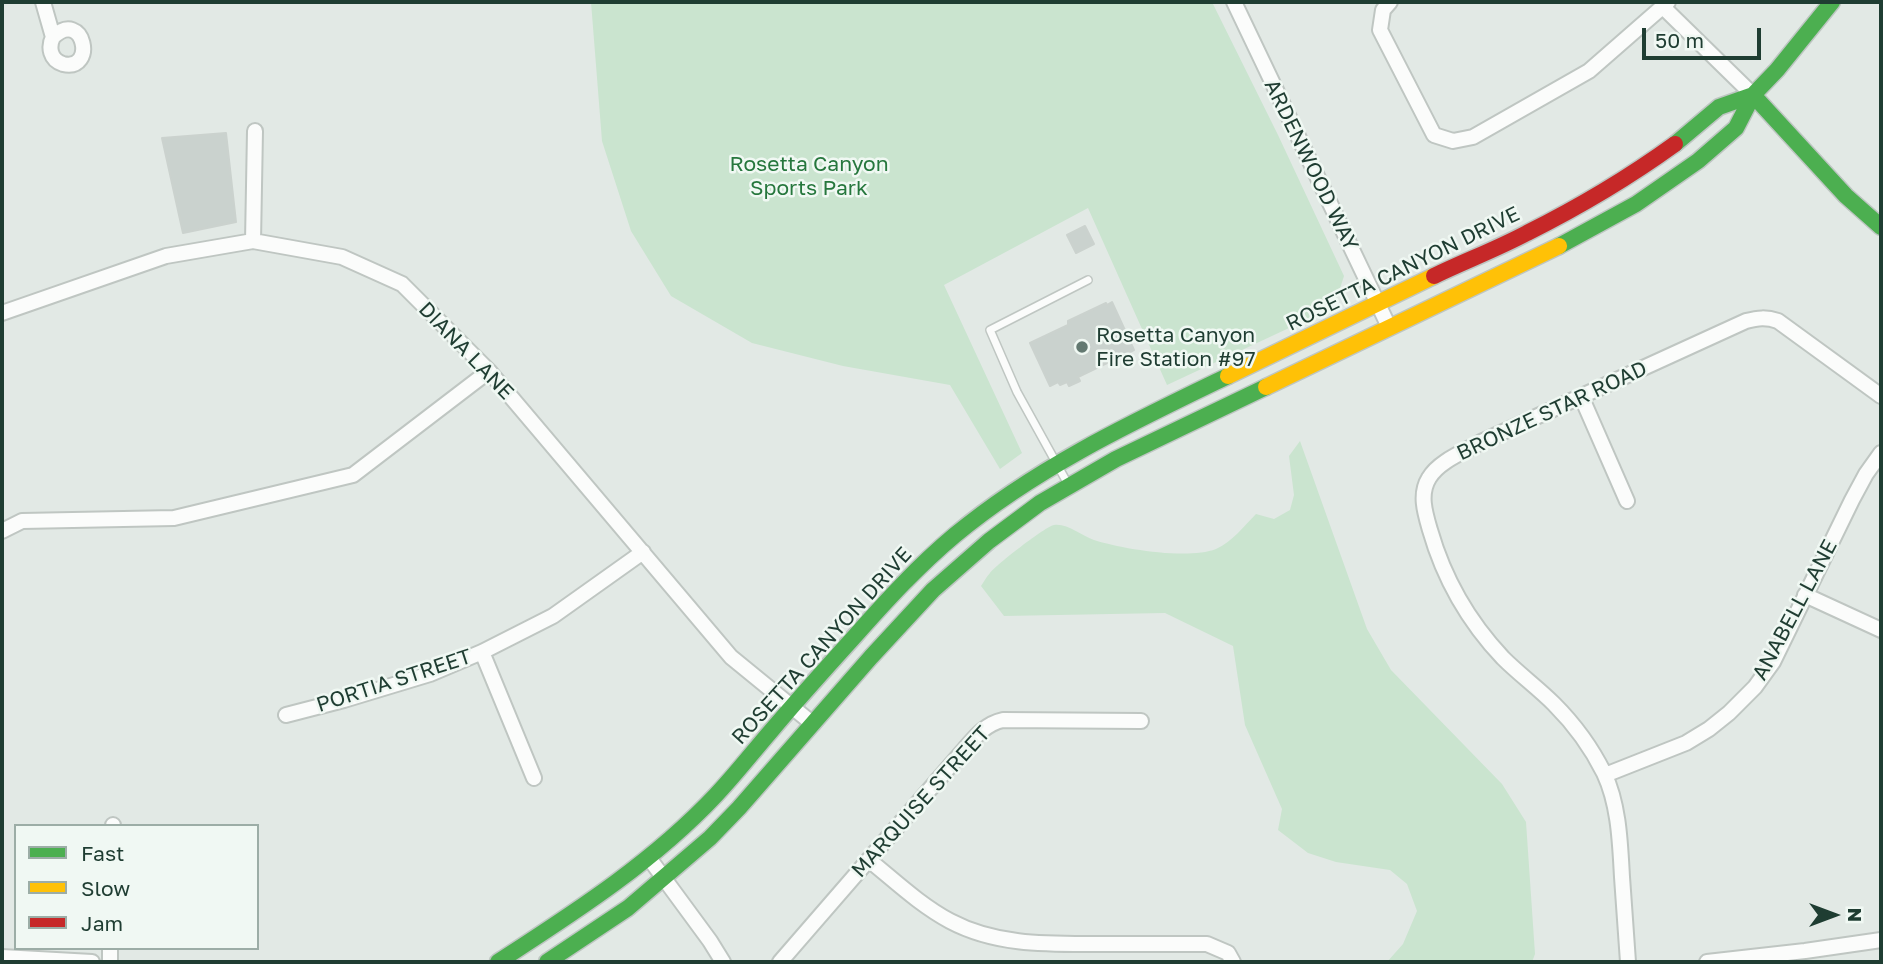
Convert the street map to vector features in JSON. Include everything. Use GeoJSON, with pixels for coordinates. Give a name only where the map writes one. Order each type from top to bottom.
{"type":"FeatureCollection","features":[{"type":"Feature","properties":{"kind":"street"},"geometry":{"type":"LineString","coordinates":[[43,2],[53,37]]}},
{"type":"Feature","properties":{"kind":"street","name":"ARDENWOOD WAY"},"geometry":{"type":"LineString","coordinates":[[1234,2],[1389,327]]}},
{"type":"Feature","properties":{"kind":"street","name":"ROSETTA CANYON DRIVE"},"geometry":{"type":"LineString","coordinates":[[547,962],[628,908],[710,838],[933,590],[989,541],[1040,503],[1116,460],[1553,250],[1636,204],[1698,160],[1736,128],[1753,96],[1832,2]]}},
{"type":"Feature","properties":{"kind":"street"},"geometry":{"type":"LineString","coordinates":[[1387,6],[1380,30],[1434,135],[1453,141],[1473,137],[1589,71],[1665,5],[1846,196],[1881,227]]}},
{"type":"Feature","properties":{"kind":"street","name":"ROSETTA CANYON DRIVE"},"geometry":{"type":"LineString","coordinates":[[498,962],[593,900],[649,858],[717,794],[905,580],[983,513],[1055,464],[1109,434],[1526,234],[1590,200],[1678,142],[1720,107],[1753,96]]}},
{"type":"Feature","properties":{"kind":"street"},"geometry":{"type":"LineString","coordinates":[[253,241],[255,131]]}},
{"type":"Feature","properties":{"kind":"street","name":"DIANA LANE"},"geometry":{"type":"LineString","coordinates":[[2,313],[166,256],[253,241],[342,257],[402,284],[489,370],[731,657],[813,724]]}},
{"type":"Feature","properties":{"kind":"street","name":"BRONZE STAR ROAD"},"geometry":{"type":"LineString","coordinates":[[1628,962],[1620,841],[1613,799],[1605,775],[1575,727],[1504,658],[1480,632],[1461,605],[1436,550],[1425,513],[1425,485],[1430,475],[1448,460],[1480,442],[1746,321],[1768,318],[1778,321],[1881,396]]}},
{"type":"Feature","properties":{"kind":"street"},"geometry":{"type":"LineString","coordinates":[[2,531],[22,522],[174,518],[353,475],[489,370]]}},
{"type":"Feature","properties":{"kind":"street"},"geometry":{"type":"LineString","coordinates":[[1581,396],[1627,501]]}},
{"type":"Feature","properties":{"kind":"street","name":"ANABELL LANE"},"geometry":{"type":"LineString","coordinates":[[1605,775],[1686,743],[1730,713],[1755,687],[1773,662],[1852,500],[1881,453]]}},
{"type":"Feature","properties":{"kind":"street","name":"PORTIA STREET"},"geometry":{"type":"LineString","coordinates":[[286,715],[344,701],[429,674],[482,652],[553,616],[643,552]]}},
{"type":"Feature","properties":{"kind":"street"},"geometry":{"type":"LineString","coordinates":[[1805,595],[1881,630]]}},
{"type":"Feature","properties":{"kind":"street"},"geometry":{"type":"LineString","coordinates":[[482,652],[534,778]]}},
{"type":"Feature","properties":{"kind":"street","name":"MARQUISE STREET"},"geometry":{"type":"LineString","coordinates":[[780,962],[962,751],[992,722],[1141,721]]}},
{"type":"Feature","properties":{"kind":"street"},"geometry":{"type":"LineString","coordinates":[[649,858],[723,962]]}},
{"type":"Feature","properties":{"kind":"street"},"geometry":{"type":"LineString","coordinates":[[869,860],[929,909],[952,922],[1007,941],[1035,944],[1208,944],[1228,953],[1233,962]]}},
{"type":"Feature","properties":{"kind":"street"},"geometry":{"type":"LineString","coordinates":[[1707,962],[1881,940]]}},
{"type":"Feature","properties":{"kind":"street"},"geometry":{"type":"LineString","coordinates":[[2,957],[92,962]]}},
{"type":"Feature","properties":{"kind":"lane"},"geometry":{"type":"LineString","coordinates":[[1069,487],[1017,392],[990,330],[1088,280]]}},
{"type":"Feature","properties":{"kind":"green space","name":"Rosetta Canyon Sports Park"},"geometry":{"type":"Polygon","coordinates":[[[591,2],[1212,2],[1344,276],[1334,307],[1167,385],[1088,208],[944,285],[1022,453],[1000,469],[950,385],[843,366],[752,343],[671,296],[631,231],[602,141],[591,2]]]}},
{"type":"Feature","properties":{"kind":"green space"},"geometry":{"type":"Polygon","coordinates":[[[1300,441],[1367,629],[1391,670],[1502,784],[1526,822],[1535,954],[1532,962],[1387,962],[1403,944],[1417,911],[1407,884],[1390,870],[1336,862],[1308,853],[1278,830],[1282,809],[1245,725],[1233,646],[1165,613],[1004,616],[981,586],[1001,562],[1054,525],[1069,528],[1094,540],[1138,550],[1189,554],[1216,549],[1233,538],[1256,514],[1274,519],[1290,510],[1294,495],[1289,456],[1300,441]]]}},
{"type":"Feature","properties":{"kind":"building"},"geometry":{"type":"Polygon","coordinates":[[[226,133],[236,222],[183,233],[162,138],[226,133]]]}},
{"type":"Feature","properties":{"kind":"building"},"geometry":{"type":"Polygon","coordinates":[[[1085,226],[1094,244],[1076,253],[1067,235],[1085,226]]]}},
{"type":"Feature","properties":{"kind":"building","name":"Rosetta Canyon Fire Station #97"},"geometry":{"type":"Polygon","coordinates":[[[1112,302],[1134,350],[1078,377],[1080,381],[1069,386],[1067,382],[1060,385],[1058,382],[1050,386],[1030,343],[1068,325],[1068,321],[1112,302]]]}},
{"type":"Feature","properties":{"kind":"traffic: fast"},"geometry":{"type":"LineString","coordinates":[[1559,246],[1636,204],[1698,161],[1736,128],[1753,95],[1777,70],[1832,2]]}},
{"type":"Feature","properties":{"kind":"traffic: fast"},"geometry":{"type":"LineString","coordinates":[[1753,95],[1846,196],[1881,227]]}},
{"type":"Feature","properties":{"kind":"traffic: fast"},"geometry":{"type":"LineString","coordinates":[[1675,144],[1719,107],[1753,95]]}},
{"type":"Feature","properties":{"kind":"traffic: fast"},"geometry":{"type":"LineString","coordinates":[[498,962],[612,885],[691,820],[891,597],[955,535],[1052,467],[1228,376]]}},
{"type":"Feature","properties":{"kind":"traffic: fast"},"geometry":{"type":"LineString","coordinates":[[547,962],[628,908],[710,838],[933,590],[989,541],[1040,503],[1116,459],[1266,387]]}},
{"type":"Feature","properties":{"kind":"traffic: slow"},"geometry":{"type":"LineString","coordinates":[[1266,387],[1559,246]]}},
{"type":"Feature","properties":{"kind":"traffic: slow"},"geometry":{"type":"LineString","coordinates":[[1228,376],[1434,276]]}},
{"type":"Feature","properties":{"kind":"traffic: jam"},"geometry":{"type":"LineString","coordinates":[[1434,276],[1565,213],[1675,144]]}},
{"type":"Feature","properties":{"kind":"place","name":"Rosetta Canyon Fire Station #97"},"geometry":{"type":"Point","coordinates":[1082,347]}}]}
